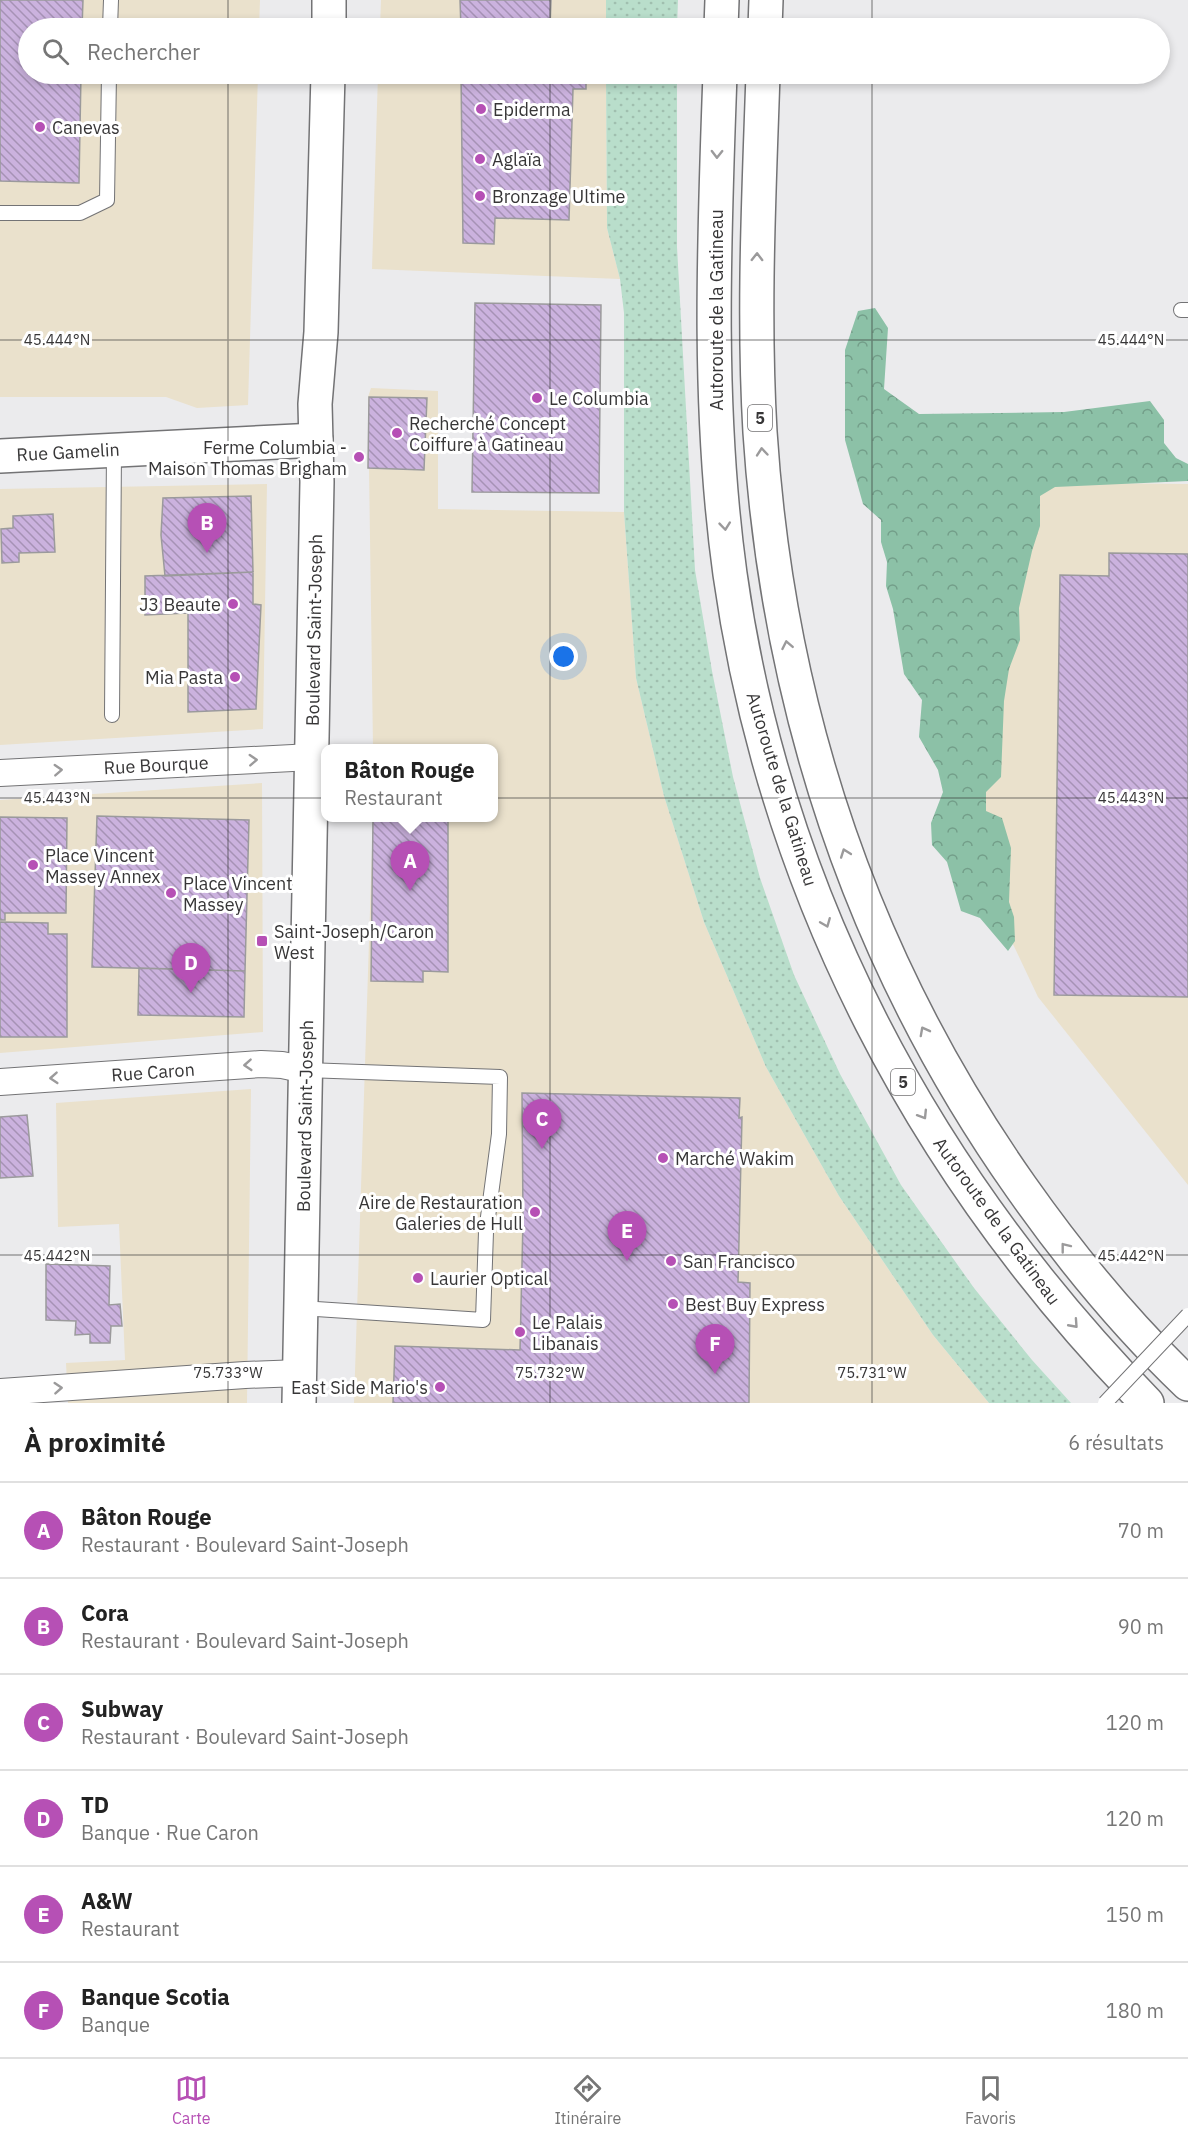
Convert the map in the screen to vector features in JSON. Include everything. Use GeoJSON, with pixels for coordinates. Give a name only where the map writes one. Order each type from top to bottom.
{"type":"FeatureCollection","features":[{"type":"Feature","properties":{"kind":"main road"},"geometry":{"type":"LineString","coordinates":[[329,0],[329,18]]}},
{"type":"Feature","properties":{"kind":"main road"},"geometry":{"type":"LineString","coordinates":[[721,18],[722,0]]}},
{"type":"Feature","properties":{"kind":"main road"},"geometry":{"type":"LineString","coordinates":[[765,18],[766,0]]}},
{"type":"Feature","properties":{"kind":"main road","name":"Boulevard Saint-Joseph"},"geometry":{"type":"LineString","coordinates":[[300,1388],[312,757],[315,404],[321,332],[328,84]]}},
{"type":"Feature","properties":{"kind":"main road","name":"Autoroute de la Gatineau"},"geometry":{"type":"LineString","coordinates":[[720,84],[714,321],[720,479],[730,571],[744,651],[766,746],[783,803],[802,861],[834,943],[909,1093],[957,1171],[1009,1244],[1063,1312],[1147,1403]]}},
{"type":"Feature","properties":{"kind":"main road","name":"5"},"geometry":{"type":"LineString","coordinates":[[763,84],[757,322],[758,396],[763,469],[770,540],[783,623],[800,702],[828,802],[859,890],[887,955],[935,1051],[973,1116],[1027,1197],[1077,1263],[1140,1336],[1188,1384]]}},
{"type":"Feature","properties":{"kind":"main road","name":"Rue Gamelin"},"geometry":{"type":"LineString","coordinates":[[0,456],[316,440]]}},
{"type":"Feature","properties":{"kind":"street","name":"Rue Bourque"},"geometry":{"type":"LineString","coordinates":[[0,773],[312,757]]}},
{"type":"Feature","properties":{"kind":"street","name":"Rue Caron"},"geometry":{"type":"LineString","coordinates":[[0,1082],[261,1064],[306,1070]]}},
{"type":"Feature","properties":{"kind":"street"},"geometry":{"type":"LineString","coordinates":[[0,1392],[245,1375],[300,1388]]}},
{"type":"Feature","properties":{"kind":"lane"},"geometry":{"type":"LineString","coordinates":[[110,18],[111,0]]}},
{"type":"Feature","properties":{"kind":"lane"},"geometry":{"type":"LineString","coordinates":[[0,213],[80,213],[107,200],[109,84]]}},
{"type":"Feature","properties":{"kind":"lane"},"geometry":{"type":"LineString","coordinates":[[112,715],[114,450]]}},
{"type":"Feature","properties":{"kind":"lane"},"geometry":{"type":"LineString","coordinates":[[301,1308],[483,1320],[486,1232],[499,1134],[500,1077],[306,1070]]}},
{"type":"Feature","properties":{"kind":"lane"},"geometry":{"type":"LineString","coordinates":[[1105,1403],[1188,1315]]}},
{"type":"Feature","properties":{"kind":"shaded area","name":"Canevas"},"geometry":{"type":"Polygon","coordinates":[[[0,0],[260,0],[259,18],[18,18],[18,84],[258,84],[248,405],[197,408],[166,397],[0,397],[0,0]]]}},
{"type":"Feature","properties":{"kind":"shaded area"},"geometry":{"type":"Polygon","coordinates":[[[381,0],[606,0],[606,18],[380,18],[381,0]]]}},
{"type":"Feature","properties":{"kind":"shaded area"},"geometry":{"type":"Polygon","coordinates":[[[378,84],[606,84],[607,228],[620,279],[372,269],[378,84]]]}},
{"type":"Feature","properties":{"kind":"shaded area"},"geometry":{"type":"Polygon","coordinates":[[[371,388],[438,391],[438,509],[624,512],[636,678],[664,796],[704,922],[766,1067],[839,1196],[933,1335],[989,1403],[354,1403],[373,822],[498,822],[498,744],[373,744],[368,397],[371,388]]]}},
{"type":"Feature","properties":{"kind":"shaded area"},"geometry":{"type":"Polygon","coordinates":[[[871,481],[1188,484],[1188,1185],[1038,997],[968,849],[871,481]]]}},
{"type":"Feature","properties":{"kind":"shaded area"},"geometry":{"type":"Polygon","coordinates":[[[267,484],[263,729],[0,745],[0,489],[267,484]]]}},
{"type":"Feature","properties":{"kind":"shaded area"},"geometry":{"type":"Polygon","coordinates":[[[262,783],[263,1032],[0,1053],[0,800],[262,783]]]}},
{"type":"Feature","properties":{"kind":"shaded area"},"geometry":{"type":"Polygon","coordinates":[[[251,1089],[247,1403],[68,1403],[66,1363],[125,1360],[119,1224],[58,1227],[56,1103],[251,1089]]]}},
{"type":"Feature","properties":{"kind":"green space"},"geometry":{"type":"Polygon","coordinates":[[[606,0],[678,0],[677,18],[606,18],[606,0]]]}},
{"type":"Feature","properties":{"kind":"green space"},"geometry":{"type":"Polygon","coordinates":[[[606,84],[677,84],[677,247],[695,570],[733,777],[760,878],[794,975],[840,1074],[901,1185],[974,1288],[1032,1360],[1071,1403],[989,1403],[933,1335],[839,1196],[766,1067],[704,922],[664,796],[636,678],[624,512],[624,313],[620,279],[607,228],[606,84]]]}},
{"type":"Feature","properties":{"kind":"green space"},"geometry":{"type":"Polygon","coordinates":[[[875,308],[888,328],[884,389],[919,414],[1064,412],[1150,401],[1164,420],[1164,443],[1176,458],[1188,464],[1188,481],[1055,487],[1040,496],[1040,526],[1019,608],[1020,640],[1009,669],[1004,701],[1001,777],[986,792],[986,811],[1002,818],[1011,848],[1009,902],[1014,917],[1015,941],[1008,951],[980,918],[961,911],[947,862],[932,845],[931,823],[943,792],[938,770],[919,737],[922,700],[904,674],[893,609],[886,586],[887,562],[881,542],[881,520],[863,504],[845,440],[845,350],[858,311],[875,308]]]}},
{"type":"Feature","properties":{"kind":"building","name":"Canevas"},"geometry":{"type":"Polygon","coordinates":[[[0,0],[83,0],[82,18],[18,18],[18,84],[81,84],[79,183],[0,181],[0,0]]]}},
{"type":"Feature","properties":{"kind":"building"},"geometry":{"type":"Polygon","coordinates":[[[460,0],[551,0],[550,18],[461,18],[460,0]]]}},
{"type":"Feature","properties":{"kind":"building"},"geometry":{"type":"Polygon","coordinates":[[[461,84],[586,84],[586,89],[573,89],[569,220],[495,218],[494,244],[463,243],[461,84]]]}},
{"type":"Feature","properties":{"kind":"building","name":"Le Columbia"},"geometry":{"type":"Polygon","coordinates":[[[475,303],[601,305],[599,493],[472,492],[475,303]]]}},
{"type":"Feature","properties":{"kind":"building","name":"Recherché Concept Coiffure à Gatineau"},"geometry":{"type":"Polygon","coordinates":[[[369,397],[427,398],[424,470],[368,468],[369,397]]]}},
{"type":"Feature","properties":{"kind":"building"},"geometry":{"type":"Polygon","coordinates":[[[251,496],[253,572],[165,576],[161,535],[163,498],[251,496]]]}},
{"type":"Feature","properties":{"kind":"building"},"geometry":{"type":"Polygon","coordinates":[[[53,514],[55,552],[19,553],[19,562],[2,563],[1,529],[13,528],[13,516],[53,514]]]}},
{"type":"Feature","properties":{"kind":"building"},"geometry":{"type":"Polygon","coordinates":[[[1109,553],[1188,554],[1188,997],[1054,995],[1060,575],[1109,576],[1109,553]]]}},
{"type":"Feature","properties":{"kind":"building"},"geometry":{"type":"Polygon","coordinates":[[[253,572],[253,604],[261,605],[256,709],[188,712],[188,613],[145,615],[145,576],[253,572]]]}},
{"type":"Feature","properties":{"kind":"building","name":"Place Vincent Massey"},"geometry":{"type":"Polygon","coordinates":[[[97,816],[249,820],[245,971],[92,967],[97,816]]]}},
{"type":"Feature","properties":{"kind":"building","name":"Place Vincent Massey Annex"},"geometry":{"type":"Polygon","coordinates":[[[0,817],[67,818],[66,913],[5,913],[5,920],[0,920],[0,817]]]}},
{"type":"Feature","properties":{"kind":"building"},"geometry":{"type":"Polygon","coordinates":[[[373,822],[448,822],[448,972],[423,971],[423,982],[371,981],[373,822]]]}},
{"type":"Feature","properties":{"kind":"building"},"geometry":{"type":"Polygon","coordinates":[[[0,922],[48,923],[48,934],[67,934],[67,1037],[0,1037],[0,922]]]}},
{"type":"Feature","properties":{"kind":"building"},"geometry":{"type":"Polygon","coordinates":[[[139,968],[245,971],[244,1017],[138,1015],[139,968]]]}},
{"type":"Feature","properties":{"kind":"building"},"geometry":{"type":"Polygon","coordinates":[[[522,1093],[740,1098],[739,1118],[742,1117],[738,1282],[750,1283],[749,1403],[393,1403],[395,1346],[520,1350],[523,1220],[522,1093]]]}},
{"type":"Feature","properties":{"kind":"building"},"geometry":{"type":"Polygon","coordinates":[[[27,1115],[33,1176],[0,1178],[0,1117],[27,1115]]]}},
{"type":"Feature","properties":{"kind":"building"},"geometry":{"type":"Polygon","coordinates":[[[46,1264],[110,1266],[109,1305],[120,1304],[122,1326],[111,1326],[110,1343],[90,1343],[90,1334],[75,1335],[76,1321],[46,1320],[46,1264]]]}},
{"type":"Feature","properties":{"kind":"place","name":"Epiderma"},"geometry":{"type":"Point","coordinates":[481,109]}},
{"type":"Feature","properties":{"kind":"place","name":"Canevas"},"geometry":{"type":"Point","coordinates":[40,127]}},
{"type":"Feature","properties":{"kind":"place","name":"Aglaïa"},"geometry":{"type":"Point","coordinates":[480,159]}},
{"type":"Feature","properties":{"kind":"place","name":"Bronzage Ultime"},"geometry":{"type":"Point","coordinates":[480,196]}},
{"type":"Feature","properties":{"kind":"place","name":"Le Columbia"},"geometry":{"type":"Point","coordinates":[537,398]}},
{"type":"Feature","properties":{"kind":"place","name":"Recherché Concept Coiffure à Gatineau"},"geometry":{"type":"Point","coordinates":[397,433]}},
{"type":"Feature","properties":{"kind":"place","name":"Ferme Columbia - Maison Thomas Brigham"},"geometry":{"type":"Point","coordinates":[359,457]}},
{"type":"Feature","properties":{"kind":"place","name":"Cora"},"geometry":{"type":"Point","coordinates":[207,553]}},
{"type":"Feature","properties":{"kind":"place","name":"J3 Beaute"},"geometry":{"type":"Point","coordinates":[233,604]}},
{"type":"Feature","properties":{"kind":"place","name":"Mia Pasta"},"geometry":{"type":"Point","coordinates":[235,677]}},
{"type":"Feature","properties":{"kind":"place","name":"Place Vincent Massey Annex"},"geometry":{"type":"Point","coordinates":[33,865]}},
{"type":"Feature","properties":{"kind":"place","name":"Bâton Rouge"},"geometry":{"type":"Point","coordinates":[410,891]}},
{"type":"Feature","properties":{"kind":"place","name":"Place Vincent Massey"},"geometry":{"type":"Point","coordinates":[171,893]}},
{"type":"Feature","properties":{"kind":"place","name":"Saint-Joseph/Caron West"},"geometry":{"type":"Point","coordinates":[262,941]}},
{"type":"Feature","properties":{"kind":"place","name":"TD"},"geometry":{"type":"Point","coordinates":[191,993]}},
{"type":"Feature","properties":{"kind":"place","name":"Subway"},"geometry":{"type":"Point","coordinates":[542,1149]}},
{"type":"Feature","properties":{"kind":"place","name":"Marché Wakim"},"geometry":{"type":"Point","coordinates":[663,1158]}},
{"type":"Feature","properties":{"kind":"place","name":"Aire de Restauration Galeries de Hull"},"geometry":{"type":"Point","coordinates":[535,1212]}},
{"type":"Feature","properties":{"kind":"place","name":"A&W"},"geometry":{"type":"Point","coordinates":[627,1261]}},
{"type":"Feature","properties":{"kind":"place","name":"San Francisco"},"geometry":{"type":"Point","coordinates":[671,1261]}},
{"type":"Feature","properties":{"kind":"place","name":"Laurier Optical"},"geometry":{"type":"Point","coordinates":[418,1278]}},
{"type":"Feature","properties":{"kind":"place","name":"Best Buy Express"},"geometry":{"type":"Point","coordinates":[673,1304]}},
{"type":"Feature","properties":{"kind":"place","name":"Le Palais Libanais"},"geometry":{"type":"Point","coordinates":[520,1332]}},
{"type":"Feature","properties":{"kind":"place","name":"Banque Scotia"},"geometry":{"type":"Point","coordinates":[715,1374]}},
{"type":"Feature","properties":{"kind":"place","name":"East Side Mario's"},"geometry":{"type":"Point","coordinates":[440,1387]}}]}
